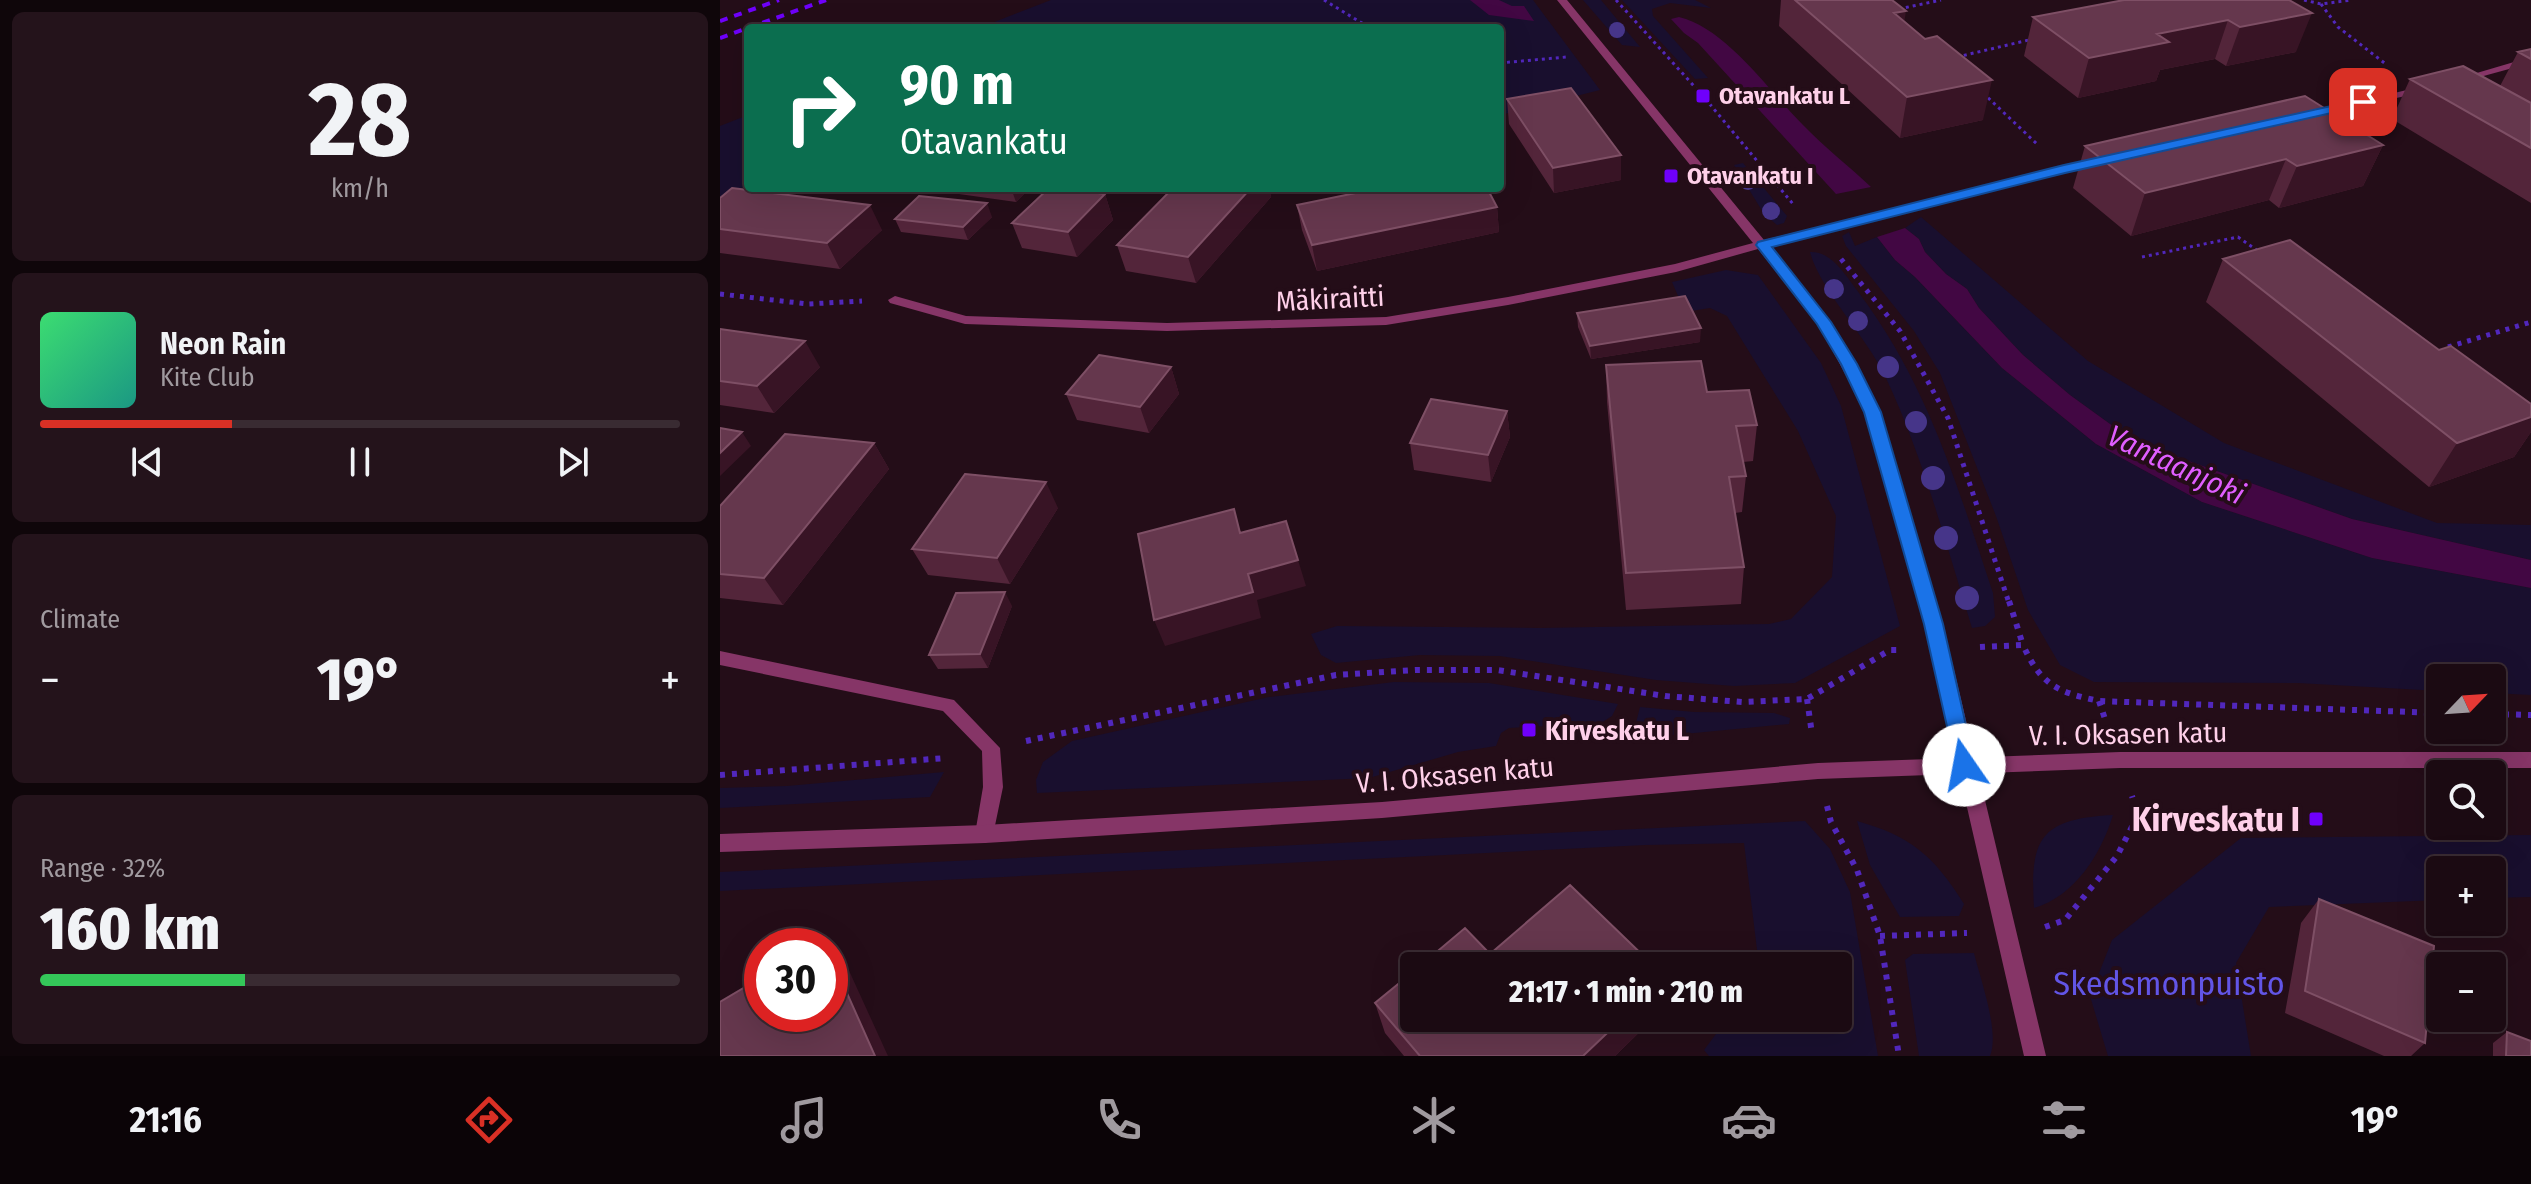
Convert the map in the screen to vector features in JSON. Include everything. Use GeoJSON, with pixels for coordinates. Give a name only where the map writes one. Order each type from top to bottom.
{"type":"FeatureCollection","features":[{"type":"Feature","properties":{"kind":"street"},"geometry":{"type":"LineString","coordinates":[[1562,0],[1824,322],[1873,412],[1939,648],[2003,931],[2035,1056]]}},
{"type":"Feature","properties":{"kind":"street"},"geometry":{"type":"LineString","coordinates":[[2449,83],[2531,60]]}},
{"type":"Feature","properties":{"kind":"street"},"geometry":{"type":"LineString","coordinates":[[2288,119],[2429,88]]}},
{"type":"Feature","properties":{"kind":"street","name":"Mäkiraitti"},"geometry":{"type":"LineString","coordinates":[[895,300],[965,320],[1167,327],[1386,321],[1561,292],[1676,268],[2108,159]]}},
{"type":"Feature","properties":{"kind":"street"},"geometry":{"type":"LineString","coordinates":[[720,658],[948,705],[991,748],[993,787],[985,834]]}},
{"type":"Feature","properties":{"kind":"street","name":"V. I. Oksasen katu"},"geometry":{"type":"LineString","coordinates":[[720,843],[985,834],[1382,810],[1818,771],[2120,760],[2531,760]]}},
{"type":"Feature","properties":{"kind":"path"},"geometry":{"type":"LineString","coordinates":[[1324,0],[1363,24]]}},
{"type":"Feature","properties":{"kind":"path"},"geometry":{"type":"LineString","coordinates":[[1888,13],[1941,0]]}},
{"type":"Feature","properties":{"kind":"path"},"geometry":{"type":"LineString","coordinates":[[2304,0],[2321,4],[2352,0]]}},
{"type":"Feature","properties":{"kind":"path"},"geometry":{"type":"LineString","coordinates":[[2321,4],[2338,27],[2372,55],[2429,88]]}},
{"type":"Feature","properties":{"kind":"path"},"geometry":{"type":"LineString","coordinates":[[1963,68],[1956,57],[2044,37]]}},
{"type":"Feature","properties":{"kind":"path"},"geometry":{"type":"LineString","coordinates":[[1504,63],[1562,58],[1602,50]]}},
{"type":"Feature","properties":{"kind":"path"},"geometry":{"type":"LineString","coordinates":[[1978,88],[2064,169]]}},
{"type":"Feature","properties":{"kind":"path"},"geometry":{"type":"LineString","coordinates":[[2142,257],[2238,237],[2263,254]]}},
{"type":"Feature","properties":{"kind":"path"},"geometry":{"type":"LineString","coordinates":[[720,294],[808,304],[895,300]]}},
{"type":"Feature","properties":{"kind":"path"},"geometry":{"type":"LineString","coordinates":[[2442,349],[2531,322]]}},
{"type":"Feature","properties":{"kind":"path"},"geometry":{"type":"LineString","coordinates":[[720,775],[934,761],[1195,702],[1336,675],[1497,670],[1665,696],[1742,702],[1807,699],[1890,650],[1939,648],[2023,645],[2033,671],[2060,694],[2099,701],[2426,713]]}},
{"type":"Feature","properties":{"kind":"path"},"geometry":{"type":"LineString","coordinates":[[1807,699],[1818,771],[1831,822],[1857,870],[1880,936],[1899,1056]]}},
{"type":"Feature","properties":{"kind":"path"},"geometry":{"type":"LineString","coordinates":[[1880,936],[2003,931],[2043,927],[2065,920],[2117,856],[2138,815],[2099,701]]}},
{"type":"Feature","properties":{"kind":"path"},"geometry":{"type":"LineString","coordinates":[[2506,714],[2531,715]]}},
{"type":"Feature","properties":{"kind":"green space"},"geometry":{"type":"Polygon","coordinates":[[[1051,0],[1533,0],[1600,90],[1504,114],[1504,24],[989,24],[1051,0]]]}},
{"type":"Feature","properties":{"kind":"green space"},"geometry":{"type":"Polygon","coordinates":[[[1583,0],[1601,0],[1640,47],[1622,45],[1583,0]]]}},
{"type":"Feature","properties":{"kind":"green space"},"geometry":{"type":"Polygon","coordinates":[[[1622,0],[1695,0],[1711,8],[1670,3],[1652,9],[1653,16],[1708,78],[1695,79],[1622,0]]]}},
{"type":"Feature","properties":{"kind":"green space"},"geometry":{"type":"Polygon","coordinates":[[[744,117],[744,187],[720,198],[720,126],[744,117]]]}},
{"type":"Feature","properties":{"kind":"green space"},"geometry":{"type":"Polygon","coordinates":[[[1743,163],[1787,216],[1784,223],[1777,225],[1764,214],[1734,165],[1743,163]]]}},
{"type":"Feature","properties":{"kind":"green space"},"geometry":{"type":"Polygon","coordinates":[[[1921,217],[2088,361],[2224,443],[2437,523],[2531,525],[2531,560],[2352,519],[2169,454],[2117,429],[2023,355],[1979,308],[1967,289],[1946,274],[1925,252],[1919,239],[1905,228],[1921,217]]]}},
{"type":"Feature","properties":{"kind":"green space"},"geometry":{"type":"Polygon","coordinates":[[[1849,232],[1855,246],[1877,237],[1895,260],[2002,368],[2096,444],[2202,502],[2372,558],[2531,588],[2531,695],[2506,694],[2506,664],[2426,664],[2426,690],[2298,683],[2094,682],[2060,665],[2028,610],[1996,516],[1940,373],[1914,331],[1846,246],[1842,236],[1849,232]]]}},
{"type":"Feature","properties":{"kind":"green space"},"geometry":{"type":"Polygon","coordinates":[[[1810,252],[1832,260],[1849,279],[1883,328],[1922,400],[1953,475],[1993,593],[1995,617],[1985,626],[1972,628],[1923,470],[1886,378],[1868,346],[1823,282],[1810,252]]]}},
{"type":"Feature","properties":{"kind":"green space"},"geometry":{"type":"Polygon","coordinates":[[[1726,270],[1758,275],[1821,363],[1841,406],[1900,626],[1795,683],[1734,686],[1656,680],[1500,656],[1420,655],[1336,663],[1321,655],[1311,634],[1337,626],[1540,628],[1769,624],[1791,619],[1832,577],[1836,516],[1798,431],[1727,316],[1710,308],[1685,312],[1672,282],[1726,270]]]}},
{"type":"Feature","properties":{"kind":"green space"},"geometry":{"type":"Polygon","coordinates":[[[1394,682],[1489,683],[1618,704],[1612,716],[1601,723],[1509,728],[1501,733],[1496,746],[1458,752],[1369,778],[1037,793],[1036,780],[1043,762],[1072,741],[1269,697],[1394,682]]]}},
{"type":"Feature","properties":{"kind":"green space"},"geometry":{"type":"Polygon","coordinates":[[[1640,707],[1694,712],[1774,713],[1790,718],[1789,724],[1632,739],[1640,707]]]}},
{"type":"Feature","properties":{"kind":"green space"},"geometry":{"type":"Polygon","coordinates":[[[944,772],[930,797],[720,808],[720,788],[787,786],[944,772]]]}},
{"type":"Feature","properties":{"kind":"green space"},"geometry":{"type":"Polygon","coordinates":[[[2113,815],[2094,858],[2074,884],[2049,902],[2034,908],[2034,864],[2045,837],[2069,821],[2113,815]]]}},
{"type":"Feature","properties":{"kind":"green space"},"geometry":{"type":"Polygon","coordinates":[[[1805,821],[1830,849],[1850,892],[1878,1056],[1709,1056],[1704,1050],[1718,1032],[1852,1032],[1852,952],[1757,952],[1744,843],[1645,845],[720,891],[720,872],[1805,821]]]}},
{"type":"Feature","properties":{"kind":"green space"},"geometry":{"type":"Polygon","coordinates":[[[1857,821],[1892,834],[1920,850],[1942,873],[1964,904],[1959,916],[1900,917],[1870,865],[1857,821]]]}},
{"type":"Feature","properties":{"kind":"green space","name":"Skedsmonpuisto"},"geometry":{"type":"Polygon","coordinates":[[[2506,835],[2531,835],[2531,897],[2506,898],[2506,856],[2426,856],[2426,901],[2269,907],[2236,963],[2251,1056],[2108,1056],[2090,996],[2112,940],[2241,838],[2426,836],[2426,840],[2506,840],[2506,835]]]}},
{"type":"Feature","properties":{"kind":"green space"},"geometry":{"type":"Polygon","coordinates":[[[1974,953],[1991,1019],[1990,1056],[1919,1056],[1905,960],[1913,954],[1974,953]]]}},
{"type":"Feature","properties":{"kind":"water"},"geometry":{"type":"Polygon","coordinates":[[[1470,0],[1499,0],[1512,6],[1524,6],[1534,21],[1489,15],[1470,0]]]}},
{"type":"Feature","properties":{"kind":"water"},"geometry":{"type":"Polygon","coordinates":[[[1679,17],[1696,23],[1730,47],[1811,133],[1871,187],[1836,194],[1698,43],[1671,19],[1679,17]]]}},
{"type":"Feature","properties":{"kind":"water","name":"Vantaanjoki"},"geometry":{"type":"Polygon","coordinates":[[[1905,228],[1919,239],[1925,252],[1946,274],[1967,289],[1979,308],[2023,355],[2117,429],[2169,454],[2352,519],[2531,560],[2531,588],[2372,558],[2202,502],[2096,444],[2002,368],[1895,260],[1877,237],[1905,228]]]}},
{"type":"Feature","properties":{"kind":"building"},"geometry":{"type":"Polygon","coordinates":[[[1795,0],[1892,0],[1906,11],[1894,13],[1925,39],[1937,36],[1992,80],[1907,97],[1795,0]]]}},
{"type":"Feature","properties":{"kind":"building"},"geometry":{"type":"Polygon","coordinates":[[[2124,0],[2289,0],[2312,13],[2240,27],[2228,20],[2157,34],[2169,42],[2089,58],[2033,17],[2124,0]]]}},
{"type":"Feature","properties":{"kind":"building"},"geometry":{"type":"Polygon","coordinates":[[[2531,49],[2531,59],[2518,52],[2531,49]]]}},
{"type":"Feature","properties":{"kind":"building"},"geometry":{"type":"Polygon","coordinates":[[[2463,66],[2531,103],[2531,148],[2410,79],[2463,66]]]}},
{"type":"Feature","properties":{"kind":"building"},"geometry":{"type":"Polygon","coordinates":[[[1571,88],[1621,155],[1553,168],[1507,99],[1571,88]]]}},
{"type":"Feature","properties":{"kind":"building"},"geometry":{"type":"Polygon","coordinates":[[[2305,96],[2383,145],[2297,166],[2286,159],[2145,193],[2085,146],[2305,96]]]}},
{"type":"Feature","properties":{"kind":"building"},"geometry":{"type":"Polygon","coordinates":[[[732,188],[744,192],[870,205],[827,243],[720,229],[720,198],[732,188]]]}},
{"type":"Feature","properties":{"kind":"building"},"geometry":{"type":"Polygon","coordinates":[[[1045,192],[1105,194],[1068,232],[1012,223],[1045,192]]]}},
{"type":"Feature","properties":{"kind":"building"},"geometry":{"type":"Polygon","coordinates":[[[1169,192],[1247,192],[1188,257],[1117,245],[1169,192]]]}},
{"type":"Feature","properties":{"kind":"building"},"geometry":{"type":"Polygon","coordinates":[[[1360,192],[1489,192],[1497,207],[1312,245],[1297,205],[1360,192]]]}},
{"type":"Feature","properties":{"kind":"building"},"geometry":{"type":"Polygon","coordinates":[[[919,196],[987,203],[963,227],[895,219],[919,196]]]}},
{"type":"Feature","properties":{"kind":"building"},"geometry":{"type":"Polygon","coordinates":[[[2290,240],[2439,350],[2451,346],[2531,404],[2531,417],[2457,443],[2223,259],[2290,240]]]}},
{"type":"Feature","properties":{"kind":"building"},"geometry":{"type":"Polygon","coordinates":[[[1685,296],[1701,328],[1590,346],[1577,313],[1685,296]]]}},
{"type":"Feature","properties":{"kind":"building"},"geometry":{"type":"Polygon","coordinates":[[[720,329],[805,341],[757,386],[720,381],[720,329]]]}},
{"type":"Feature","properties":{"kind":"building"},"geometry":{"type":"Polygon","coordinates":[[[1099,355],[1171,367],[1140,407],[1066,394],[1099,355]]]}},
{"type":"Feature","properties":{"kind":"building"},"geometry":{"type":"Polygon","coordinates":[[[1701,361],[1707,392],[1749,390],[1757,425],[1736,426],[1746,476],[1729,477],[1744,567],[1626,573],[1606,365],[1701,361]]]}},
{"type":"Feature","properties":{"kind":"building"},"geometry":{"type":"Polygon","coordinates":[[[1431,399],[1507,411],[1488,455],[1410,443],[1431,399]]]}},
{"type":"Feature","properties":{"kind":"building"},"geometry":{"type":"Polygon","coordinates":[[[720,428],[742,432],[720,453],[720,428]]]}},
{"type":"Feature","properties":{"kind":"building"},"geometry":{"type":"Polygon","coordinates":[[[785,434],[874,443],[764,578],[720,574],[720,506],[785,434]]]}},
{"type":"Feature","properties":{"kind":"building"},"geometry":{"type":"Polygon","coordinates":[[[965,474],[1046,482],[997,558],[912,549],[965,474]]]}},
{"type":"Feature","properties":{"kind":"building"},"geometry":{"type":"Polygon","coordinates":[[[1234,509],[1240,533],[1286,521],[1298,560],[1248,574],[1253,592],[1154,620],[1138,534],[1234,509]]]}},
{"type":"Feature","properties":{"kind":"building"},"geometry":{"type":"Polygon","coordinates":[[[1005,592],[980,654],[929,655],[956,593],[1005,592]]]}},
{"type":"Feature","properties":{"kind":"building"},"geometry":{"type":"Polygon","coordinates":[[[1570,885],[1639,952],[1492,952],[1570,885]]]}},
{"type":"Feature","properties":{"kind":"building"},"geometry":{"type":"Polygon","coordinates":[[[2319,899],[2434,946],[2433,952],[2426,952],[2425,1043],[2305,991],[2319,899]]]}},
{"type":"Feature","properties":{"kind":"building"},"geometry":{"type":"Polygon","coordinates":[[[1465,928],[1488,952],[1437,952],[1465,928]]]}},
{"type":"Feature","properties":{"kind":"building"},"geometry":{"type":"Polygon","coordinates":[[[1400,982],[1400,1032],[1608,1032],[1583,1056],[1420,1056],[1375,1003],[1400,982]]]}},
{"type":"Feature","properties":{"kind":"building"},"geometry":{"type":"Polygon","coordinates":[[[744,988],[744,1032],[848,1032],[848,995],[875,1056],[720,1056],[720,1002],[744,988]]]}},
{"type":"Feature","properties":{"kind":"building"},"geometry":{"type":"Polygon","coordinates":[[[2507,1032],[2531,1041],[2531,1056],[2506,1056],[2507,1032]]]}},
{"type":"Feature","properties":{"kind":"railway"},"geometry":{"type":"LineString","coordinates":[[720,21],[779,0]]}},
{"type":"Feature","properties":{"kind":"railway"},"geometry":{"type":"LineString","coordinates":[[759,24],[826,0]]}},
{"type":"Feature","properties":{"kind":"railway"},"geometry":{"type":"LineString","coordinates":[[720,38],[744,29]]}},
{"type":"Feature","properties":{"kind":"place","name":"Otavankatu L"},"geometry":{"type":"Point","coordinates":[1703,96]}},
{"type":"Feature","properties":{"kind":"place","name":"Otavankatu I"},"geometry":{"type":"Point","coordinates":[1671,176]}},
{"type":"Feature","properties":{"kind":"place","name":"Kirveskatu L"},"geometry":{"type":"Point","coordinates":[1529,730]}},
{"type":"Feature","properties":{"kind":"place","name":"Kirveskatu I"},"geometry":{"type":"Point","coordinates":[2316,819]}},
{"type":"Feature","properties":{"kind":"route"},"geometry":{"type":"LineString","coordinates":[[1964,765],[1934,624],[1873,412],[1824,322],[1763,245],[2064,169],[2363,102]]}}]}
